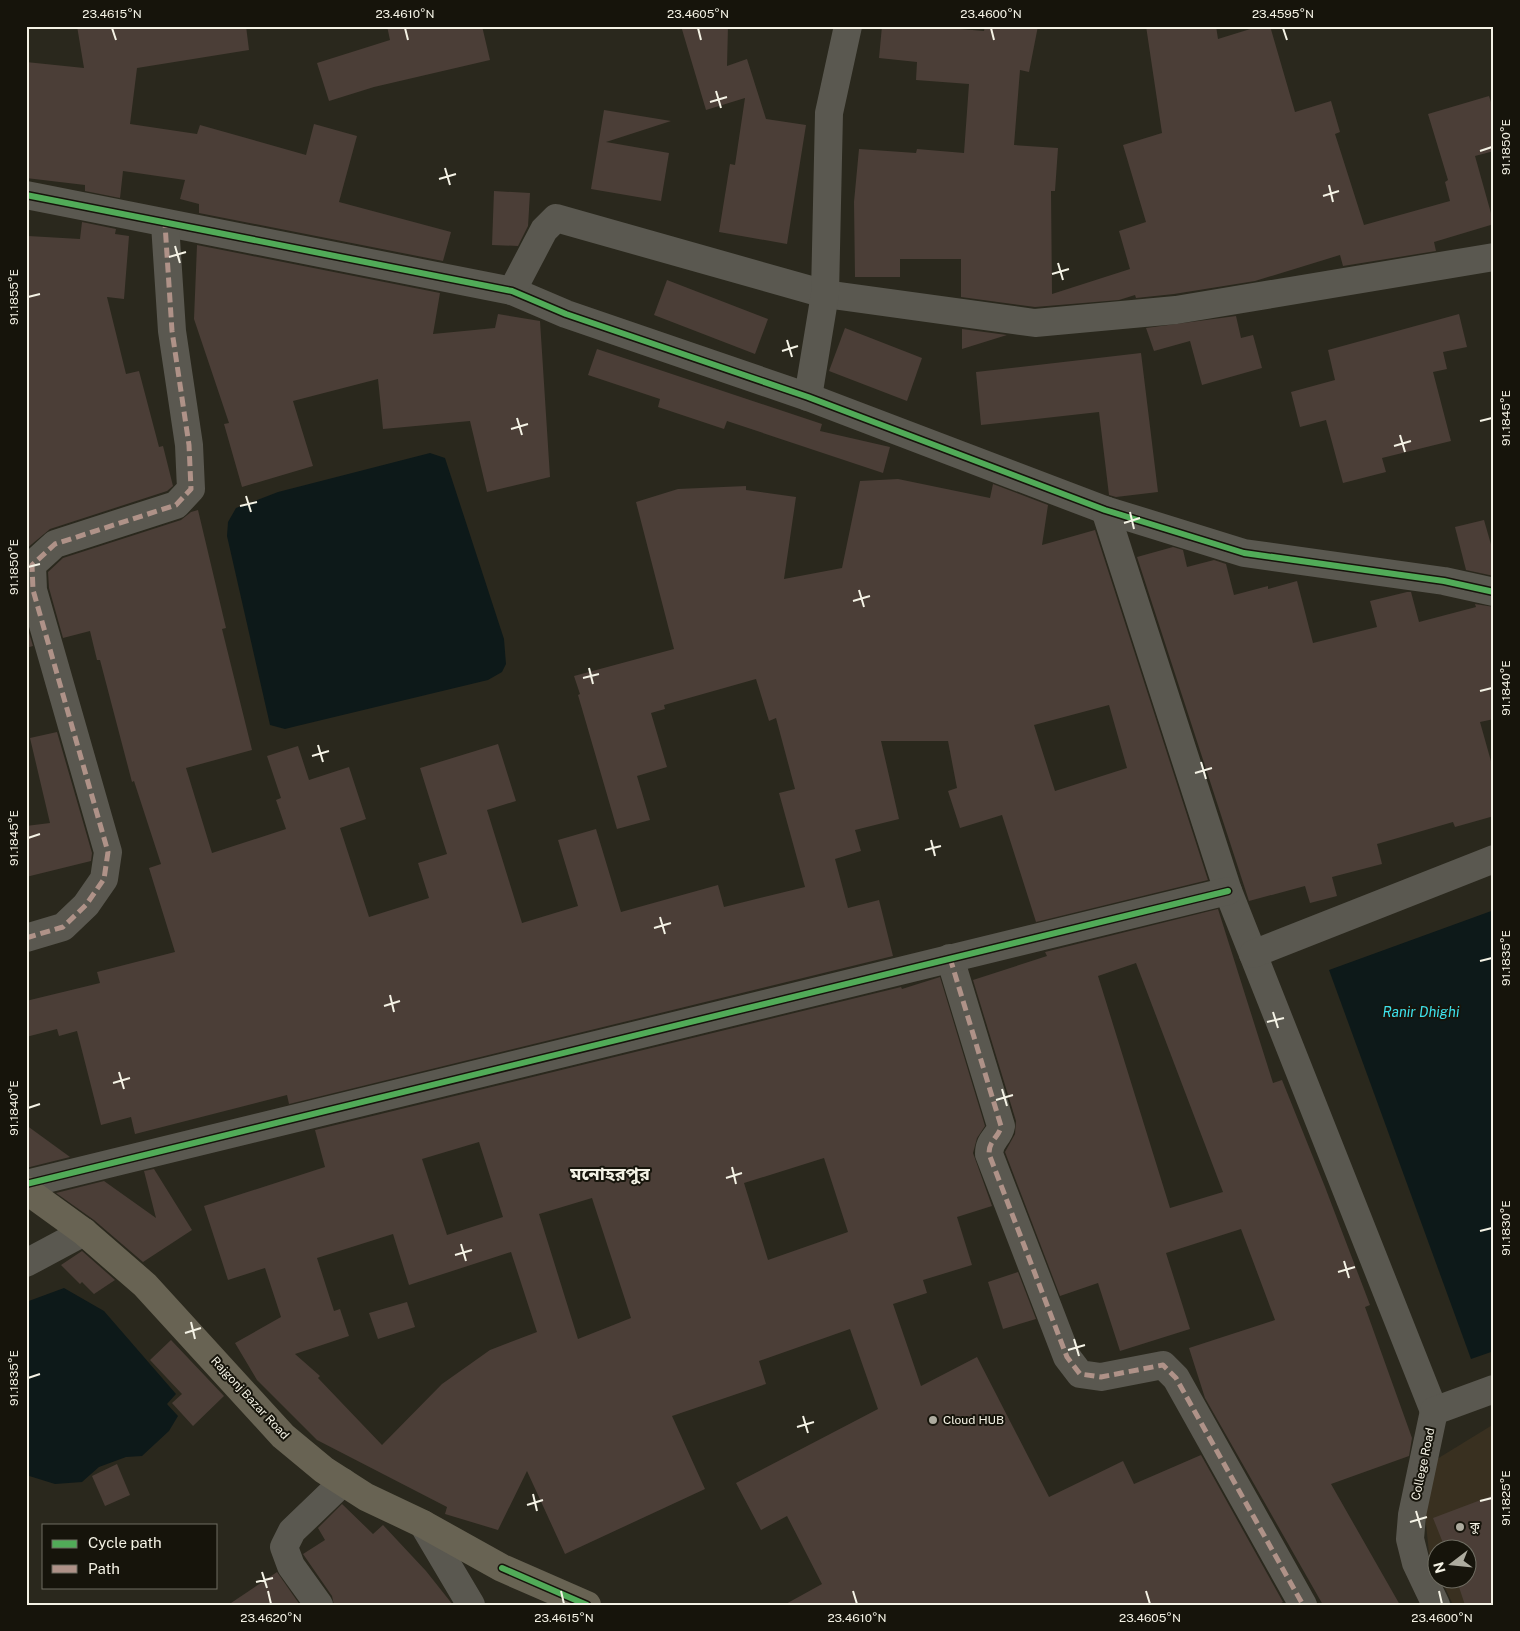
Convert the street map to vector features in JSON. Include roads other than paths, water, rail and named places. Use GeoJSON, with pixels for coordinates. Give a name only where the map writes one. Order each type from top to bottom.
{"type":"FeatureCollection","features":[{"type":"Feature","properties":{"kind":"main road","name":"Rajgonj Bazar Road"},"geometry":{"type":"LineString","coordinates":[[26,1190],[84,1232],[145,1285],[284,1436],[324,1470],[366,1497],[423,1524],[502,1568],[587,1605]]}},
{"type":"Feature","properties":{"kind":"street"},"geometry":{"type":"LineString","coordinates":[[808,397],[825,294],[829,113],[848,26]]}},
{"type":"Feature","properties":{"kind":"street"},"geometry":{"type":"LineString","coordinates":[[26,195],[165,224],[512,291],[566,314],[808,397],[1105,510],[1244,554],[1444,581],[1494,592]]}},
{"type":"Feature","properties":{"kind":"street"},"geometry":{"type":"LineString","coordinates":[[512,291],[544,230],[556,218],[825,294],[1035,323],[1176,310],[1494,257]]}},
{"type":"Feature","properties":{"kind":"street"},"geometry":{"type":"LineString","coordinates":[[26,938],[63,927],[86,905],[104,879],[108,852],[33,590],[32,565],[55,544],[176,506],[191,489],[189,445],[172,331],[165,224]]}},
{"type":"Feature","properties":{"kind":"street"},"geometry":{"type":"LineString","coordinates":[[1105,510],[1228,891],[1434,1411]]}},
{"type":"Feature","properties":{"kind":"street"},"geometry":{"type":"LineString","coordinates":[[1253,954],[1494,859]]}},
{"type":"Feature","properties":{"kind":"street"},"geometry":{"type":"LineString","coordinates":[[26,1184],[1228,891]]}},
{"type":"Feature","properties":{"kind":"street"},"geometry":{"type":"LineString","coordinates":[[950,958],[1001,1126],[1000,1131],[989,1144],[989,1154],[1067,1357],[1080,1374],[1101,1377],[1163,1366],[1176,1378],[1303,1605]]}},
{"type":"Feature","properties":{"kind":"street"},"geometry":{"type":"LineString","coordinates":[[26,1263],[84,1232]]}},
{"type":"Feature","properties":{"kind":"street","name":"College Road"},"geometry":{"type":"LineString","coordinates":[[1436,1605],[1416,1563],[1410,1539],[1412,1515],[1434,1411],[1494,1390]]}},
{"type":"Feature","properties":{"kind":"street"},"geometry":{"type":"LineString","coordinates":[[319,1605],[291,1566],[284,1547],[292,1531],[343,1482]]}},
{"type":"Feature","properties":{"kind":"street"},"geometry":{"type":"LineString","coordinates":[[423,1524],[471,1605]]}},
{"type":"Feature","properties":{"kind":"water"},"geometry":{"type":"Polygon","coordinates":[[[430,453],[445,458],[504,639],[506,664],[502,672],[488,680],[285,729],[270,725],[227,536],[228,522],[236,508],[278,492],[430,453]]]}},
{"type":"Feature","properties":{"kind":"water","name":"Ranir Dhighi"},"geometry":{"type":"Polygon","coordinates":[[[1494,910],[1494,1351],[1471,1359],[1329,970],[1494,910]]]}},
{"type":"Feature","properties":{"kind":"water"},"geometry":{"type":"Polygon","coordinates":[[[64,1288],[104,1311],[176,1394],[167,1404],[178,1416],[169,1431],[142,1456],[126,1457],[99,1467],[82,1482],[55,1484],[26,1475],[26,1302],[64,1288]]]}},
{"type":"Feature","properties":{"kind":"place","name":"Cloud HUB"},"geometry":{"type":"Point","coordinates":[933,1420]}},
{"type":"Feature","properties":{"kind":"place","name":"কু"},"geometry":{"type":"Point","coordinates":[1460,1527]}},
{"type":"Feature","properties":{"kind":"district","name":"মনোহরপুর"},"geometry":{"type":"Point","coordinates":[610,1173]}}]}
